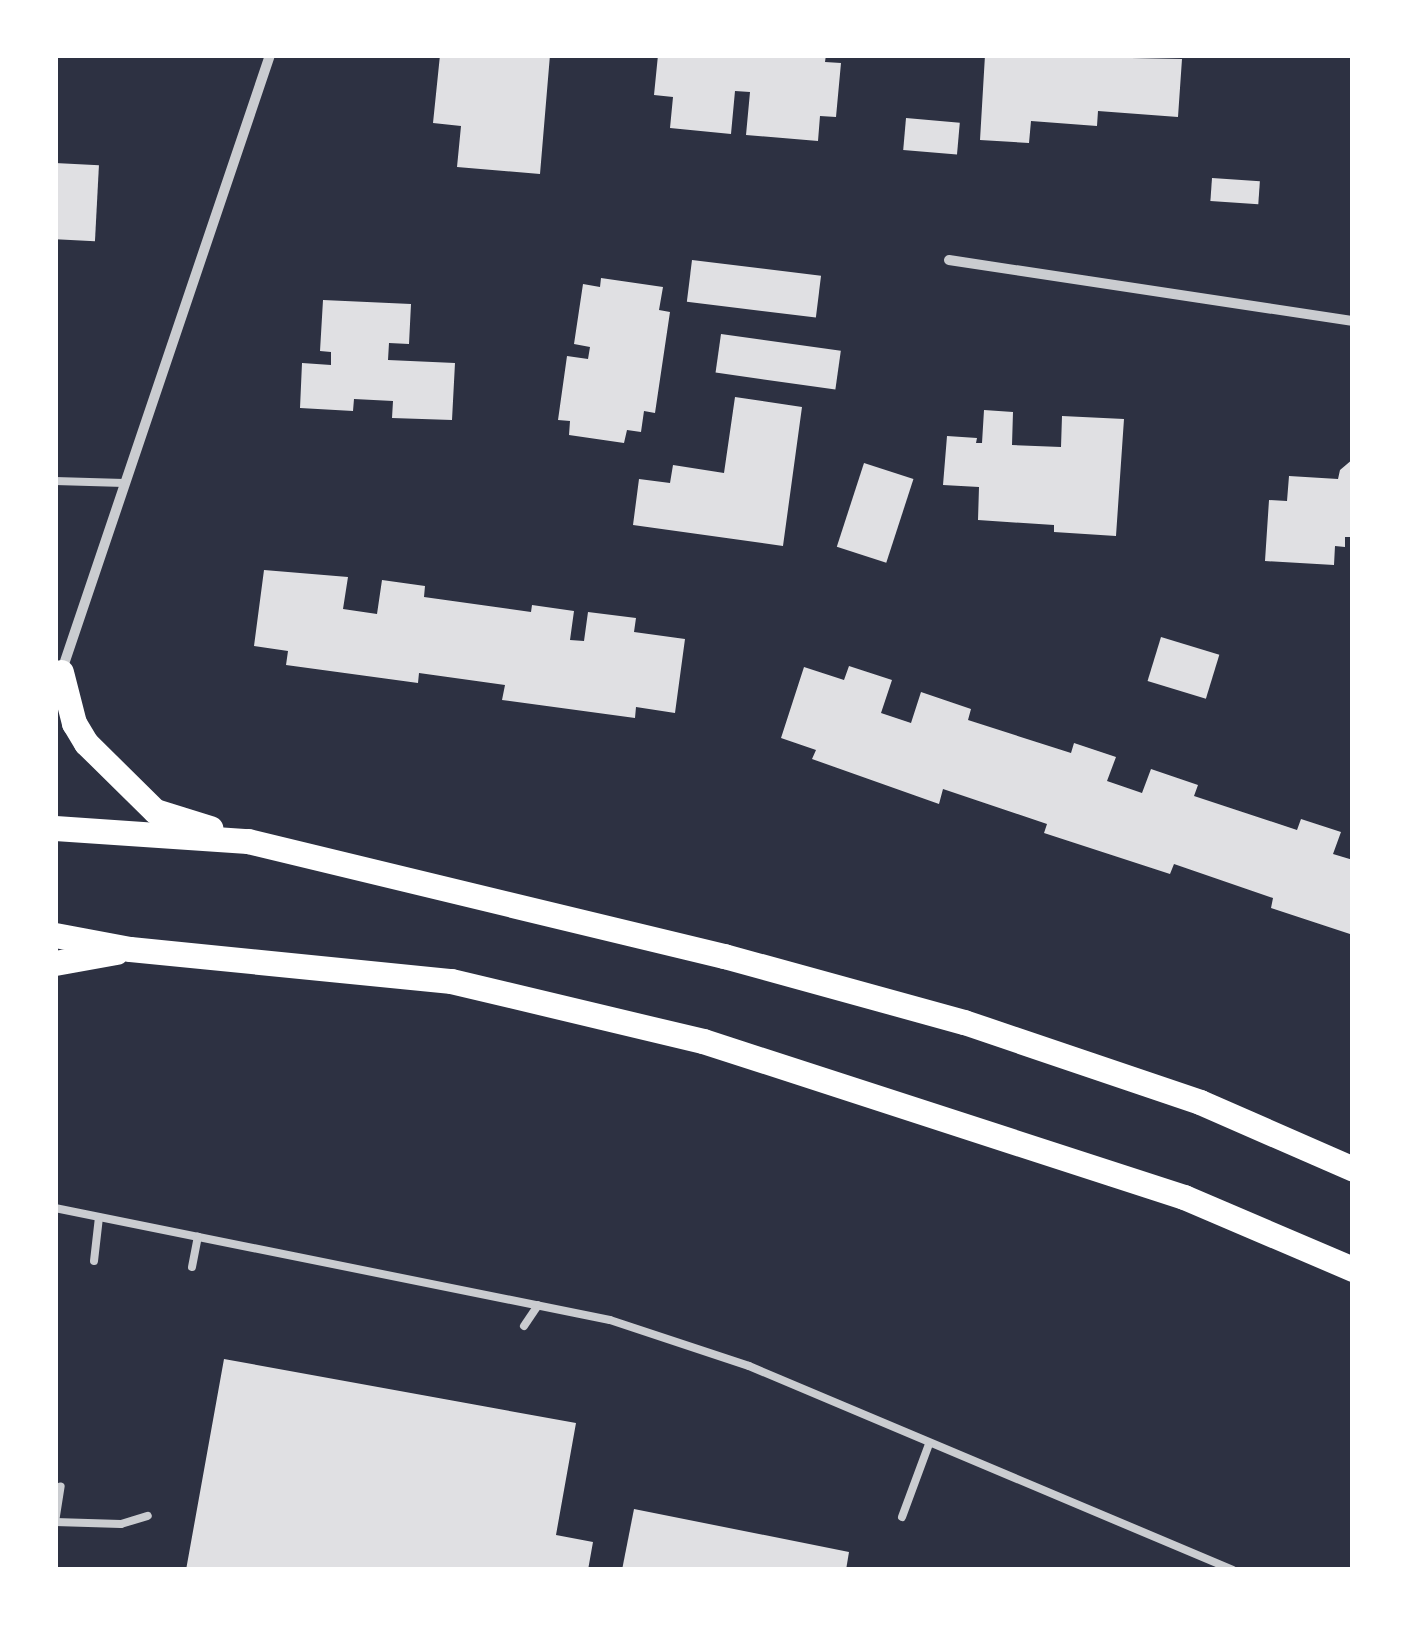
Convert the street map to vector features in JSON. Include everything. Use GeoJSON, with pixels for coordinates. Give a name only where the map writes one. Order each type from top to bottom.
{"type":"FeatureCollection","features":[{"type":"Feature","properties":{"kind":"main road"},"geometry":{"type":"LineString","coordinates":[[58,674],[74,723],[86,743],[155,811],[248,841],[724,956],[964,1022],[1200,1102],[1353,1169]]}},
{"type":"Feature","properties":{"kind":"main road"},"geometry":{"type":"LineString","coordinates":[[55,828],[248,841]]}},
{"type":"Feature","properties":{"kind":"main road"},"geometry":{"type":"LineString","coordinates":[[55,935],[130,949],[451,981],[702,1040],[1184,1196],[1353,1269]]}},
{"type":"Feature","properties":{"kind":"main road"},"geometry":{"type":"LineString","coordinates":[[55,963],[130,949]]}},
{"type":"Feature","properties":{"kind":"street"},"geometry":{"type":"LineString","coordinates":[[58,674],[270,55]]}},
{"type":"Feature","properties":{"kind":"street"},"geometry":{"type":"LineString","coordinates":[[949,260],[1353,320]]}},
{"type":"Feature","properties":{"kind":"lane"},"geometry":{"type":"LineString","coordinates":[[55,481],[124,483]]}},
{"type":"Feature","properties":{"kind":"lane"},"geometry":{"type":"LineString","coordinates":[[55,1208],[610,1320],[749,1366],[1233,1570]]}},
{"type":"Feature","properties":{"kind":"lane"},"geometry":{"type":"LineString","coordinates":[[94,1262],[98,1217]]}},
{"type":"Feature","properties":{"kind":"lane"},"geometry":{"type":"LineString","coordinates":[[192,1267],[198,1237]]}},
{"type":"Feature","properties":{"kind":"lane"},"geometry":{"type":"LineString","coordinates":[[524,1326],[538,1305]]}},
{"type":"Feature","properties":{"kind":"lane"},"geometry":{"type":"LineString","coordinates":[[902,1518],[930,1444]]}},
{"type":"Feature","properties":{"kind":"lane"},"geometry":{"type":"LineString","coordinates":[[61,1486],[55,1522],[121,1524],[148,1516]]}},
{"type":"Feature","properties":{"kind":"building"},"geometry":{"type":"Polygon","coordinates":[[[440,55],[550,55],[540,174],[457,167],[461,126],[433,123],[440,55]]]}},
{"type":"Feature","properties":{"kind":"building"},"geometry":{"type":"Polygon","coordinates":[[[658,55],[826,55],[825,62],[841,63],[836,117],[820,116],[818,141],[746,135],[750,92],[735,91],[731,134],[670,128],[673,97],[654,95],[658,55]]]}},
{"type":"Feature","properties":{"kind":"building"},"geometry":{"type":"Polygon","coordinates":[[[985,55],[1182,59],[1178,117],[1098,111],[1097,126],[1031,121],[1029,143],[980,140],[985,55]]]}},
{"type":"Feature","properties":{"kind":"building"},"geometry":{"type":"Polygon","coordinates":[[[906,118],[960,123],[957,155],[903,150],[906,118]]]}},
{"type":"Feature","properties":{"kind":"building"},"geometry":{"type":"Polygon","coordinates":[[[55,163],[99,165],[95,241],[55,239],[55,163]]]}},
{"type":"Feature","properties":{"kind":"building"},"geometry":{"type":"Polygon","coordinates":[[[1212,178],[1260,181],[1258,204],[1210,201],[1212,178]]]}},
{"type":"Feature","properties":{"kind":"building"},"geometry":{"type":"Polygon","coordinates":[[[692,260],[821,276],[816,318],[687,302],[692,260]]]}},
{"type":"Feature","properties":{"kind":"building"},"geometry":{"type":"Polygon","coordinates":[[[601,278],[663,287],[659,310],[670,312],[655,413],[644,411],[641,432],[627,430],[624,443],[569,435],[570,421],[558,420],[567,356],[588,359],[590,347],[574,344],[583,284],[600,287],[601,278]]]}},
{"type":"Feature","properties":{"kind":"building"},"geometry":{"type":"Polygon","coordinates":[[[323,300],[411,304],[409,344],[389,343],[388,360],[455,363],[452,420],[392,418],[393,401],[354,399],[353,411],[300,408],[302,363],[331,365],[331,352],[320,351],[323,300]]]}},
{"type":"Feature","properties":{"kind":"building"},"geometry":{"type":"Polygon","coordinates":[[[721,334],[841,351],[835,389],[716,373],[721,334]]]}},
{"type":"Feature","properties":{"kind":"building"},"geometry":{"type":"Polygon","coordinates":[[[735,397],[802,407],[783,546],[633,525],[639,479],[670,483],[673,465],[724,473],[735,397]]]}},
{"type":"Feature","properties":{"kind":"building"},"geometry":{"type":"Polygon","coordinates":[[[984,410],[1013,412],[1012,445],[1061,447],[1062,416],[1124,419],[1116,536],[1054,532],[1054,525],[978,520],[979,487],[943,485],[947,436],[977,438],[976,443],[982,443],[984,410]]]}},
{"type":"Feature","properties":{"kind":"building"},"geometry":{"type":"Polygon","coordinates":[[[1353,459],[1353,537],[1345,537],[1345,547],[1335,546],[1334,565],[1265,561],[1269,500],[1287,501],[1289,476],[1338,479],[1340,470],[1353,459]]]}},
{"type":"Feature","properties":{"kind":"building"},"geometry":{"type":"Polygon","coordinates":[[[864,463],[913,479],[886,563],[837,547],[864,463]]]}},
{"type":"Feature","properties":{"kind":"building"},"geometry":{"type":"Polygon","coordinates":[[[264,570],[348,577],[343,609],[377,614],[382,580],[425,586],[424,597],[531,612],[532,605],[574,611],[570,640],[584,641],[588,612],[636,618],[634,632],[685,639],[675,713],[636,707],[635,718],[502,700],[505,685],[419,673],[418,683],[286,665],[288,651],[254,646],[264,570]]]}},
{"type":"Feature","properties":{"kind":"building"},"geometry":{"type":"Polygon","coordinates":[[[1161,637],[1219,655],[1206,699],[1148,681],[1161,637]]]}},
{"type":"Feature","properties":{"kind":"building"},"geometry":{"type":"Polygon","coordinates":[[[849,666],[892,680],[881,713],[911,723],[921,692],[971,709],[968,720],[1071,753],[1074,743],[1116,757],[1107,781],[1142,793],[1151,769],[1198,785],[1194,796],[1297,830],[1301,819],[1341,832],[1333,854],[1353,860],[1353,935],[1271,908],[1273,898],[1174,864],[1170,874],[1044,833],[1047,824],[943,789],[939,804],[812,759],[816,750],[781,738],[804,667],[844,680],[849,666]]]}},
{"type":"Feature","properties":{"kind":"building"},"geometry":{"type":"Polygon","coordinates":[[[224,1359],[576,1423],[556,1535],[593,1542],[588,1570],[186,1570],[224,1359]]]}},
{"type":"Feature","properties":{"kind":"building"},"geometry":{"type":"Polygon","coordinates":[[[634,1509],[849,1552],[846,1570],[622,1570],[634,1509]]]}}]}
